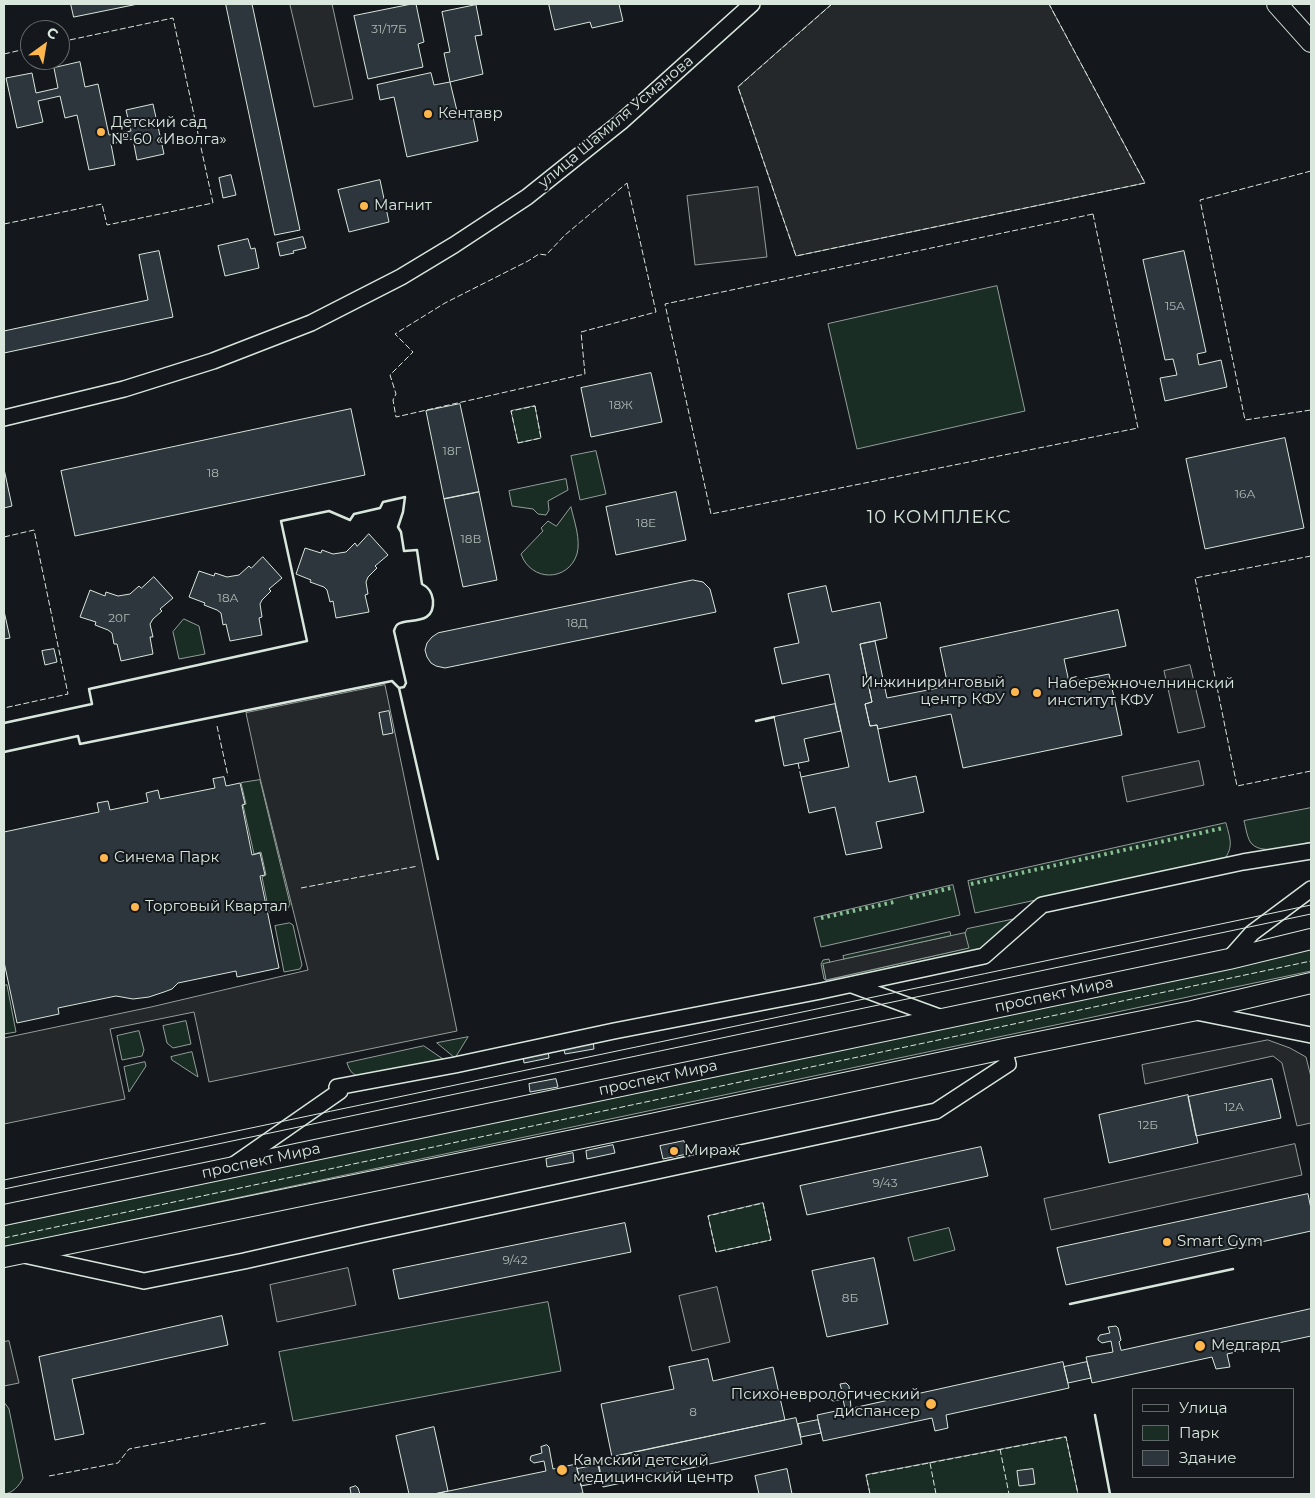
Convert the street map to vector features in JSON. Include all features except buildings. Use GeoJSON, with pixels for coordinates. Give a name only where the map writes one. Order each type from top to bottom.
{"type":"FeatureCollection","features":[{"type":"Feature","properties":{"kind":"main road"},"geometry":{"type":"LineString","coordinates":[[1277,4],[1311,42]]}},
{"type":"Feature","properties":{"kind":"main road","name":"проспект Мира"},"geometry":{"type":"LineString","coordinates":[[4,1215],[1229,959],[1311,939]]}},
{"type":"Feature","properties":{"kind":"main road"},"geometry":{"type":"LineString","coordinates":[[11,1256],[1192,1011],[1311,983]]}},
{"type":"Feature","properties":{"kind":"street","name":"улица Шамиля Усманова"},"geometry":{"type":"LineString","coordinates":[[4,418],[124,389],[213,361],[311,323],[401,277],[454,245],[535,191],[621,122],[752,4]]}},
{"type":"Feature","properties":{"kind":"street"},"geometry":{"type":"LineString","coordinates":[[231,1167],[340,1091],[337,1087],[456,1065],[984,956],[1042,906],[1243,862],[1311,851]]}},
{"type":"Feature","properties":{"kind":"street"},"geometry":{"type":"LineString","coordinates":[[1229,959],[1252,933],[1311,889]]}},
{"type":"Feature","properties":{"kind":"street"},"geometry":{"type":"LineString","coordinates":[[850,985],[942,1018]]}},
{"type":"Feature","properties":{"kind":"street"},"geometry":{"type":"LineString","coordinates":[[1192,1011],[1311,1034]]}},
{"type":"Feature","properties":{"kind":"street"},"geometry":{"type":"LineString","coordinates":[[11,1256],[144,1281],[244,1261],[936,1111],[1008,1064],[1004,1049]]}},
{"type":"Feature","properties":{"kind":"green space"},"geometry":{"type":"Polygon","coordinates":[[[997,286],[1025,411],[857,449],[828,324],[997,286]]]}},
{"type":"Feature","properties":{"kind":"green space"},"geometry":{"type":"Polygon","coordinates":[[[535,406],[541,438],[518,443],[511,411],[535,406]]]}},
{"type":"Feature","properties":{"kind":"green space"},"geometry":{"type":"Polygon","coordinates":[[[596,451],[606,494],[580,500],[571,456],[596,451]]]}},
{"type":"Feature","properties":{"kind":"green space"},"geometry":{"type":"Polygon","coordinates":[[[566,479],[568,490],[548,501],[549,510],[546,515],[538,514],[533,509],[512,506],[509,491],[566,479]]]}},
{"type":"Feature","properties":{"kind":"green space"},"geometry":{"type":"Polygon","coordinates":[[[571,507],[578,542],[577,554],[572,563],[566,570],[558,574],[541,574],[533,570],[521,554],[543,531],[541,528],[548,521],[556,526],[571,507]]]}},
{"type":"Feature","properties":{"kind":"green space"},"geometry":{"type":"Polygon","coordinates":[[[184,619],[199,626],[205,654],[179,659],[173,632],[184,619]]]}},
{"type":"Feature","properties":{"kind":"green space"},"geometry":{"type":"Polygon","coordinates":[[[260,780],[290,904],[288,908],[269,912],[262,877],[266,875],[261,852],[254,854],[243,805],[246,804],[241,783],[260,780]]]}},
{"type":"Feature","properties":{"kind":"green space"},"geometry":{"type":"Polygon","coordinates":[[[1311,808],[1311,842],[1280,849],[1264,849],[1252,844],[1249,839],[1244,821],[1311,808]]]}},
{"type":"Feature","properties":{"kind":"green space"},"geometry":{"type":"Polygon","coordinates":[[[1226,823],[1230,846],[1224,860],[975,913],[968,881],[1226,823]]]}},
{"type":"Feature","properties":{"kind":"green space"},"geometry":{"type":"Polygon","coordinates":[[[953,885],[960,915],[821,947],[814,918],[953,885]]]}},
{"type":"Feature","properties":{"kind":"green space"},"geometry":{"type":"Polygon","coordinates":[[[1019,918],[978,952],[831,984],[824,979],[821,964],[823,960],[829,959],[830,963],[823,965],[827,980],[968,948],[965,933],[967,929],[1019,918]]]}},
{"type":"Feature","properties":{"kind":"green space"},"geometry":{"type":"Polygon","coordinates":[[[290,923],[293,925],[302,965],[300,969],[284,972],[275,926],[290,923]]]}},
{"type":"Feature","properties":{"kind":"green space"},"geometry":{"type":"Polygon","coordinates":[[[950,932],[951,936],[844,960],[843,956],[950,932]]]}},
{"type":"Feature","properties":{"kind":"green space"},"geometry":{"type":"Polygon","coordinates":[[[1311,950],[1311,971],[4,1247],[4,1226],[1311,950]]]}},
{"type":"Feature","properties":{"kind":"green space"},"geometry":{"type":"Polygon","coordinates":[[[7,985],[16,1032],[4,1034],[4,986],[7,985]]]}},
{"type":"Feature","properties":{"kind":"green space"},"geometry":{"type":"Polygon","coordinates":[[[186,1021],[191,1044],[173,1048],[167,1043],[163,1026],[186,1021]]]}},
{"type":"Feature","properties":{"kind":"green space"},"geometry":{"type":"Polygon","coordinates":[[[139,1031],[144,1050],[142,1056],[122,1060],[117,1036],[139,1031]]]}},
{"type":"Feature","properties":{"kind":"green space"},"geometry":{"type":"Polygon","coordinates":[[[468,1037],[455,1058],[437,1043],[468,1037]]]}},
{"type":"Feature","properties":{"kind":"green space"},"geometry":{"type":"Polygon","coordinates":[[[424,1046],[443,1059],[363,1077],[352,1073],[347,1063],[424,1046]]]}},
{"type":"Feature","properties":{"kind":"green space"},"geometry":{"type":"Polygon","coordinates":[[[192,1052],[198,1077],[172,1060],[171,1057],[192,1052]]]}},
{"type":"Feature","properties":{"kind":"green space"},"geometry":{"type":"Polygon","coordinates":[[[145,1062],[146,1066],[129,1092],[124,1067],[145,1062]]]}},
{"type":"Feature","properties":{"kind":"green space"},"geometry":{"type":"Polygon","coordinates":[[[763,1203],[771,1240],[716,1252],[708,1216],[763,1203]]]}},
{"type":"Feature","properties":{"kind":"green space"},"geometry":{"type":"Polygon","coordinates":[[[949,1228],[955,1250],[914,1261],[908,1238],[949,1228]]]}},
{"type":"Feature","properties":{"kind":"green space"},"geometry":{"type":"Polygon","coordinates":[[[548,1302],[561,1371],[293,1421],[279,1352],[548,1302]]]}},
{"type":"Feature","properties":{"kind":"green space"},"geometry":{"type":"Polygon","coordinates":[[[4,1402],[9,1409],[23,1478],[15,1489],[4,1494],[4,1402]]]}},
{"type":"Feature","properties":{"kind":"green space"},"geometry":{"type":"Polygon","coordinates":[[[1066,1437],[1078,1494],[870,1494],[866,1475],[1066,1437]]]}},
{"type":"Feature","properties":{"kind":"shaded area"},"geometry":{"type":"Polygon","coordinates":[[[332,4],[353,99],[314,107],[290,5],[332,4]]]}},
{"type":"Feature","properties":{"kind":"shaded area"},"geometry":{"type":"Polygon","coordinates":[[[832,4],[1049,4],[1145,183],[796,256],[738,87],[832,4]]]}},
{"type":"Feature","properties":{"kind":"shaded area"},"geometry":{"type":"Polygon","coordinates":[[[758,187],[767,257],[695,265],[687,196],[758,187]]]}},
{"type":"Feature","properties":{"kind":"shaded area"},"geometry":{"type":"Polygon","coordinates":[[[1190,665],[1205,727],[1178,733],[1164,671],[1190,665]]]}},
{"type":"Feature","properties":{"kind":"shaded area"},"geometry":{"type":"Polygon","coordinates":[[[385,685],[457,1031],[209,1082],[194,1012],[110,1029],[125,1099],[4,1124],[4,1038],[151,1007],[308,970],[260,778],[246,713],[385,685]]]}},
{"type":"Feature","properties":{"kind":"shaded area"},"geometry":{"type":"Polygon","coordinates":[[[1199,761],[1204,785],[1127,802],[1122,777],[1199,761]]]}},
{"type":"Feature","properties":{"kind":"shaded area"},"geometry":{"type":"Polygon","coordinates":[[[965,933],[969,948],[826,980],[823,964],[965,933]]]}},
{"type":"Feature","properties":{"kind":"shaded area"},"geometry":{"type":"Polygon","coordinates":[[[1268,1040],[1290,1048],[1306,1057],[1311,1077],[1311,1123],[1297,1126],[1282,1063],[1273,1056],[1145,1084],[1142,1065],[1268,1040]]]}},
{"type":"Feature","properties":{"kind":"shaded area"},"geometry":{"type":"Polygon","coordinates":[[[1295,1144],[1302,1175],[1051,1230],[1044,1199],[1295,1144]]]}},
{"type":"Feature","properties":{"kind":"shaded area"},"geometry":{"type":"Polygon","coordinates":[[[348,1268],[356,1305],[277,1322],[270,1285],[348,1268]]]}},
{"type":"Feature","properties":{"kind":"shaded area"},"geometry":{"type":"Polygon","coordinates":[[[717,1287],[730,1342],[692,1351],[679,1296],[717,1287]]]}},
{"type":"Feature","properties":{"kind":"shaded area"},"geometry":{"type":"Polygon","coordinates":[[[9,1341],[19,1383],[4,1386],[4,1342],[9,1341]]]}},
{"type":"Feature","properties":{"kind":"tram line"},"geometry":{"type":"LineString","coordinates":[[4,1180],[1311,905]]}},
{"type":"Feature","properties":{"kind":"tram line"},"geometry":{"type":"LineString","coordinates":[[4,1189],[1311,914]]}},
{"type":"Feature","properties":{"kind":"hedge"},"geometry":{"type":"LineString","coordinates":[[971,884],[1223,828]]}},
{"type":"Feature","properties":{"kind":"hedge"},"geometry":{"type":"LineString","coordinates":[[910,898],[951,888]]}},
{"type":"Feature","properties":{"kind":"hedge"},"geometry":{"type":"LineString","coordinates":[[821,918],[894,902]]}},
{"type":"Feature","properties":{"kind":"fence"},"geometry":{"type":"LineString","coordinates":[[832,4],[738,87],[796,256],[1145,183],[1049,4]]}},
{"type":"Feature","properties":{"kind":"fence"},"geometry":{"type":"LineString","coordinates":[[4,224],[102,204],[107,225],[213,203],[173,18],[70,40]]}},
{"type":"Feature","properties":{"kind":"fence"},"geometry":{"type":"LineString","coordinates":[[4,54],[20,50]]}},
{"type":"Feature","properties":{"kind":"fence"},"geometry":{"type":"LineString","coordinates":[[1311,171],[1200,200],[1245,420],[1311,410]]}},
{"type":"Feature","properties":{"kind":"fence"},"geometry":{"type":"LineString","coordinates":[[627,183],[656,312],[581,332],[585,374],[396,417],[393,400],[396,394],[390,375],[413,352],[395,334],[445,303],[539,254],[546,255],[565,235],[627,183]]}},
{"type":"Feature","properties":{"kind":"fence"},"geometry":{"type":"LineString","coordinates":[[1093,214],[1138,428],[711,514],[665,304],[1093,214]]}},
{"type":"Feature","properties":{"kind":"fence"},"geometry":{"type":"LineString","coordinates":[[535,406],[541,438],[518,443],[511,411],[535,406]]}},
{"type":"Feature","properties":{"kind":"fence"},"geometry":{"type":"LineString","coordinates":[[4,537],[34,530],[68,694],[4,708]]}},
{"type":"Feature","properties":{"kind":"fence"},"geometry":{"type":"LineString","coordinates":[[1311,556],[1195,578],[1237,786],[1311,771]]}},
{"type":"Feature","properties":{"kind":"fence"},"geometry":{"type":"LineString","coordinates":[[217,726],[228,776]]}},
{"type":"Feature","properties":{"kind":"fence"},"geometry":{"type":"LineString","coordinates":[[798,763],[801,777]]}},
{"type":"Feature","properties":{"kind":"fence"},"geometry":{"type":"LineString","coordinates":[[301,888],[418,866]]}},
{"type":"Feature","properties":{"kind":"fence"},"geometry":{"type":"LineString","coordinates":[[4,1238],[1311,961]]}},
{"type":"Feature","properties":{"kind":"fence"},"geometry":{"type":"LineString","coordinates":[[763,1203],[771,1240],[716,1252],[708,1216],[763,1203]]}},
{"type":"Feature","properties":{"kind":"fence"},"geometry":{"type":"LineString","coordinates":[[49,1476],[118,1463],[129,1449],[266,1423]]}},
{"type":"Feature","properties":{"kind":"fence"},"geometry":{"type":"LineString","coordinates":[[870,1494],[866,1475],[1066,1437],[1078,1494]]}},
{"type":"Feature","properties":{"kind":"fence"},"geometry":{"type":"LineString","coordinates":[[1000,1449],[1009,1494]]}},
{"type":"Feature","properties":{"kind":"fence"},"geometry":{"type":"LineString","coordinates":[[930,1463],[936,1494]]}},
{"type":"Feature","properties":{"kind":"wall"},"geometry":{"type":"LineString","coordinates":[[4,723],[92,704],[89,689],[307,641],[281,521],[329,511],[350,520],[354,514],[380,508],[383,502],[405,497],[398,527],[401,532],[404,551],[417,550],[422,584],[432,595],[433,608],[426,617],[420,620],[403,622],[395,628],[394,631],[406,683],[404,687],[399,688]]}},
{"type":"Feature","properties":{"kind":"wall"},"geometry":{"type":"LineString","coordinates":[[4,752],[78,736],[80,744],[392,681],[399,688],[438,859]]}},
{"type":"Feature","properties":{"kind":"wall"},"geometry":{"type":"LineString","coordinates":[[756,721],[774,717]]}},
{"type":"Feature","properties":{"kind":"wall"},"geometry":{"type":"LineString","coordinates":[[1070,1304],[1233,1269]]}},
{"type":"Feature","properties":{"kind":"wall"},"geometry":{"type":"LineString","coordinates":[[1095,1415],[1110,1494]]}},
{"type":"Feature","properties":{"kind":"place","name":"Кентавр"},"geometry":{"type":"Point","coordinates":[428,114]}},
{"type":"Feature","properties":{"kind":"place","name":"Детский сад № 60 «Иволга»"},"geometry":{"type":"Point","coordinates":[101,132]}},
{"type":"Feature","properties":{"kind":"place","name":"Магнит"},"geometry":{"type":"Point","coordinates":[364,206]}},
{"type":"Feature","properties":{"kind":"place","name":"Инжиниринговый центр КФУ"},"geometry":{"type":"Point","coordinates":[1015,692]}},
{"type":"Feature","properties":{"kind":"place","name":"Набережночелнинский институт КФУ"},"geometry":{"type":"Point","coordinates":[1037,693]}},
{"type":"Feature","properties":{"kind":"place","name":"Синема Парк"},"geometry":{"type":"Point","coordinates":[104,858]}},
{"type":"Feature","properties":{"kind":"place","name":"Торговый Квартал"},"geometry":{"type":"Point","coordinates":[135,907]}},
{"type":"Feature","properties":{"kind":"place","name":"Мираж"},"geometry":{"type":"Point","coordinates":[674,1151]}},
{"type":"Feature","properties":{"kind":"place","name":"Smart Gym"},"geometry":{"type":"Point","coordinates":[1167,1242]}},
{"type":"Feature","properties":{"kind":"place","name":"Медгард"},"geometry":{"type":"Point","coordinates":[1200,1346]}},
{"type":"Feature","properties":{"kind":"place","name":"Психоневрологический диспансер"},"geometry":{"type":"Point","coordinates":[931,1404]}},
{"type":"Feature","properties":{"kind":"place","name":"Камский детский медицинский центр"},"geometry":{"type":"Point","coordinates":[562,1470]}},
{"type":"Feature","properties":{"kind":"district","name":"10 КОМПЛЕКС"},"geometry":{"type":"Point","coordinates":[939,518]}}]}
